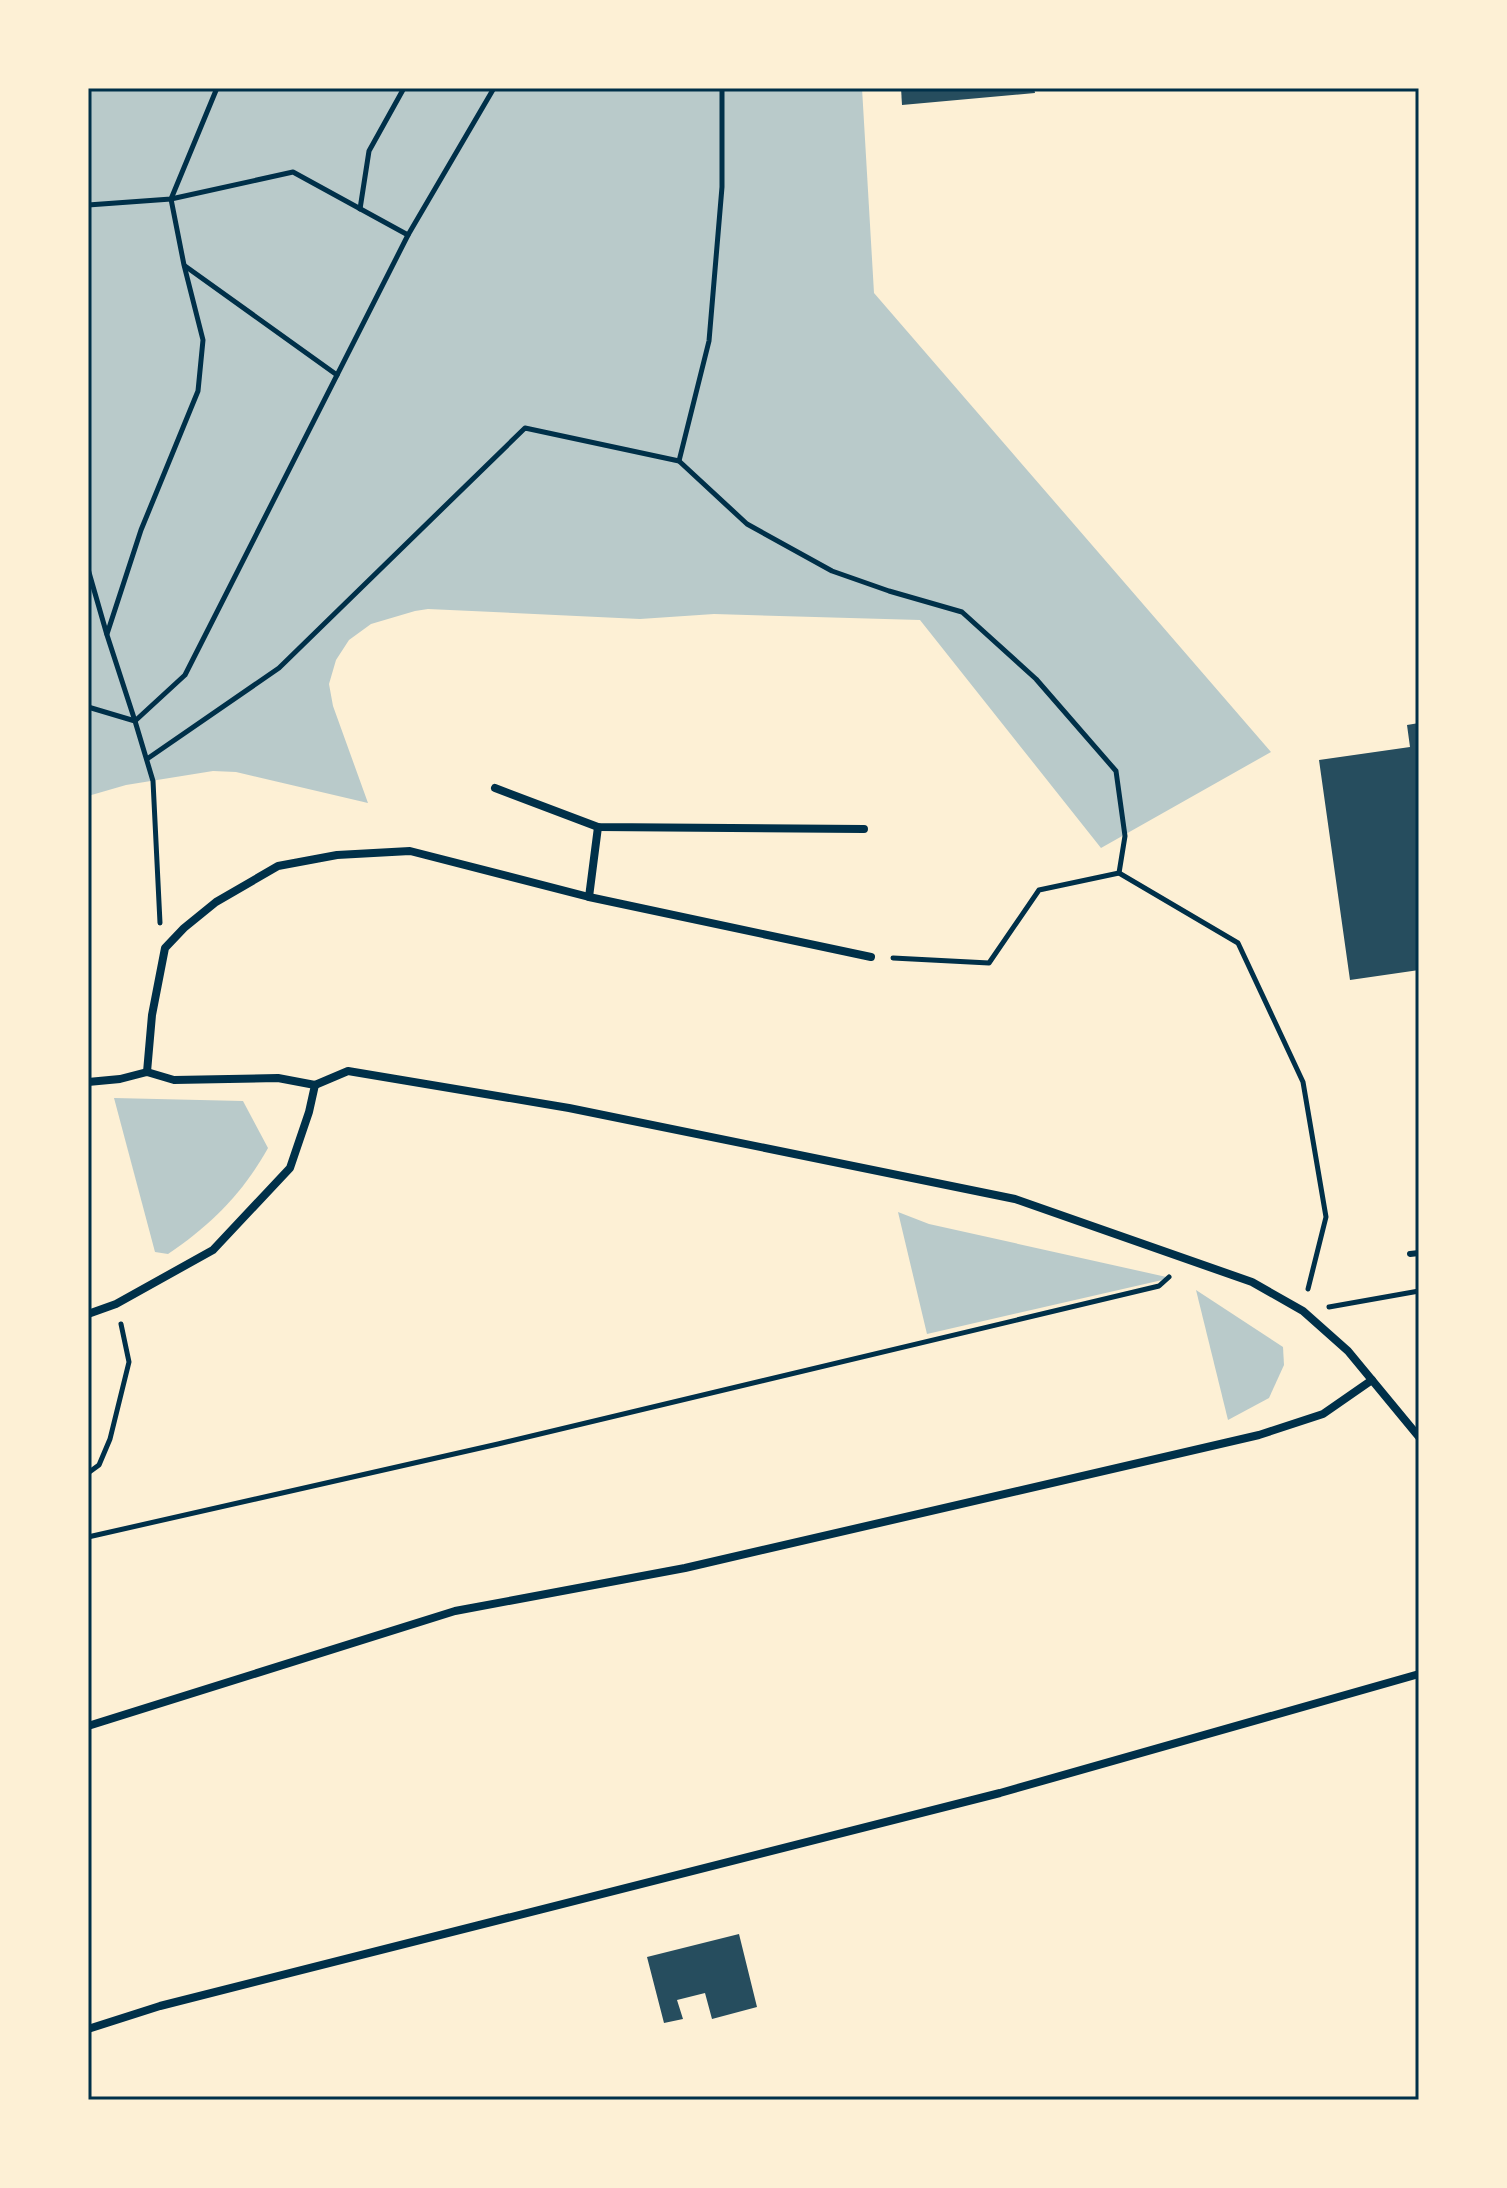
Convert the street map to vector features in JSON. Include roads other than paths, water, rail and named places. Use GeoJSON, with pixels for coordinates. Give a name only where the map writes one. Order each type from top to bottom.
{"type":"FeatureCollection","features":[{"type":"Feature","properties":{"kind":"street"},"geometry":{"type":"LineString","coordinates":[[495,788],[598,827],[864,829]]}},
{"type":"Feature","properties":{"kind":"street"},"geometry":{"type":"LineString","coordinates":[[589,897],[598,827]]}},
{"type":"Feature","properties":{"kind":"street"},"geometry":{"type":"LineString","coordinates":[[147,1072],[152,1015],[165,948],[216,902],[278,866],[337,855],[410,851],[589,897],[871,957]]}},
{"type":"Feature","properties":{"kind":"street"},"geometry":{"type":"LineString","coordinates":[[88,1082],[147,1072],[174,1080],[278,1078],[315,1085],[348,1071],[569,1108],[1015,1199],[1252,1282],[1303,1311],[1348,1351],[1419,1437]]}},
{"type":"Feature","properties":{"kind":"street"},"geometry":{"type":"LineString","coordinates":[[88,1314],[116,1304],[213,1250],[290,1168],[315,1085]]}},
{"type":"Feature","properties":{"kind":"street"},"geometry":{"type":"LineString","coordinates":[[88,1726],[455,1611],[685,1568],[1259,1435],[1323,1414],[1372,1380]]}},
{"type":"Feature","properties":{"kind":"street"},"geometry":{"type":"LineString","coordinates":[[88,2029],[160,2006],[1000,1793],[1419,1674]]}},
{"type":"Feature","properties":{"kind":"lane"},"geometry":{"type":"LineString","coordinates":[[1410,1254],[1419,1253]]}}]}
